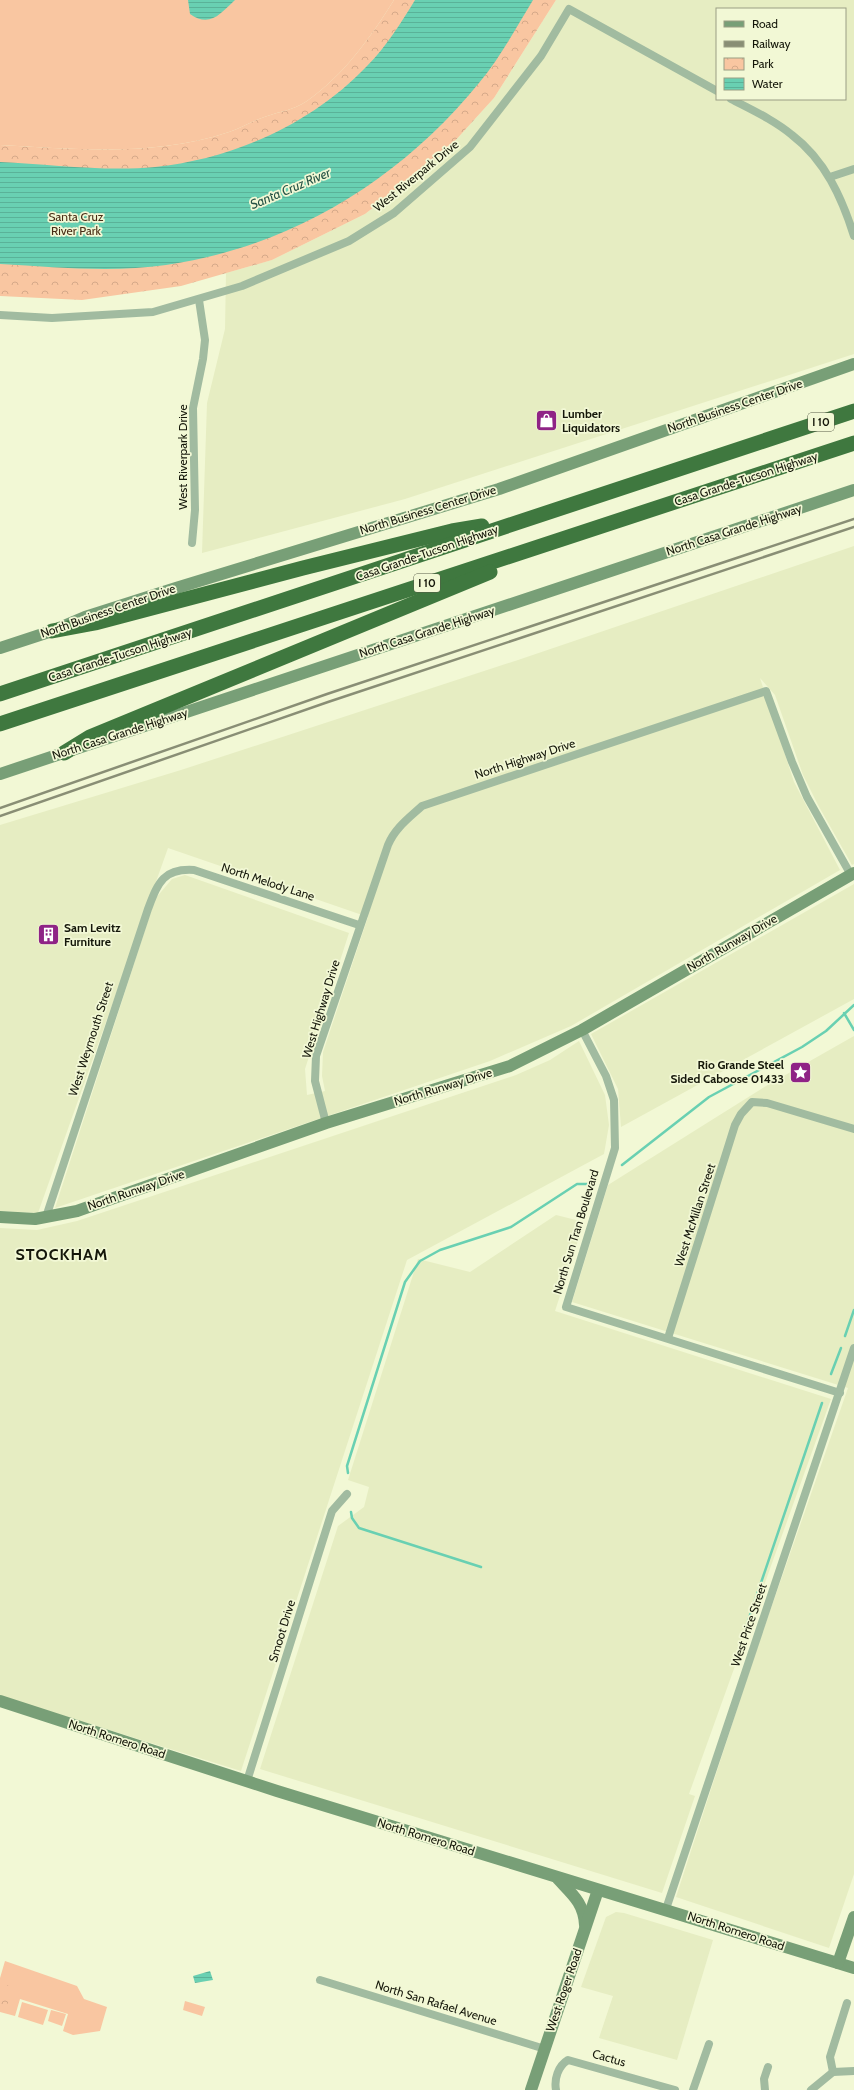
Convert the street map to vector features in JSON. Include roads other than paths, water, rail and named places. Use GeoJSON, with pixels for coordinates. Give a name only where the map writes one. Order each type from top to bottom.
{"type":"FeatureCollection","features":[{"type":"Feature","properties":{"kind":"highway","name":"Casa Grande-Tucson Highway"},"geometry":{"type":"LineString","coordinates":[[0,694],[854,411]]}},
{"type":"Feature","properties":{"kind":"highway","name":"Casa Grande-Tucson Highway"},"geometry":{"type":"LineString","coordinates":[[0,724],[854,443]]}},
{"type":"Feature","properties":{"kind":"highway"},"geometry":{"type":"LineString","coordinates":[[52,631],[95,623],[452,531],[488,525],[569,505]]}},
{"type":"Feature","properties":{"kind":"highway"},"geometry":{"type":"LineString","coordinates":[[64,753],[90,738],[587,531]]}},
{"type":"Feature","properties":{"kind":"street","name":"West Riverpark Drive"},"geometry":{"type":"LineString","coordinates":[[0,315],[52,318],[153,312],[199,300],[242,286],[293,266],[349,241],[394,213],[470,147],[541,56],[569,9],[716,90]]}},
{"type":"Feature","properties":{"kind":"street"},"geometry":{"type":"LineString","coordinates":[[733,100],[792,134],[818,160],[830,177],[854,236]]}},
{"type":"Feature","properties":{"kind":"street"},"geometry":{"type":"LineString","coordinates":[[830,177],[854,169]]}},
{"type":"Feature","properties":{"kind":"street","name":"West Riverpark Drive"},"geometry":{"type":"LineString","coordinates":[[192,543],[195,510],[193,408],[204,359],[205,340],[199,300]]}},
{"type":"Feature","properties":{"kind":"street","name":"North Business Center Drive"},"geometry":{"type":"LineString","coordinates":[[0,648],[52,631],[85,617],[168,590],[499,489],[854,364]]}},
{"type":"Feature","properties":{"kind":"street","name":"North Casa Grande Highway"},"geometry":{"type":"LineString","coordinates":[[0,774],[854,490]]}},
{"type":"Feature","properties":{"kind":"street","name":"North Highway Drive"},"geometry":{"type":"LineString","coordinates":[[359,925],[392,836],[422,806],[766,691],[792,762],[807,797],[853,874]]}},
{"type":"Feature","properties":{"kind":"street","name":"North Melody Lane"},"geometry":{"type":"LineString","coordinates":[[168,874],[180,869],[194,870],[359,925]]}},
{"type":"Feature","properties":{"kind":"street","name":"West Weymouth Street"},"geometry":{"type":"LineString","coordinates":[[46,1217],[148,909],[155,890],[161,880],[168,874]]}},
{"type":"Feature","properties":{"kind":"street","name":"North Runway Drive"},"geometry":{"type":"LineString","coordinates":[[0,1217],[34,1219],[77,1211],[326,1124],[510,1066],[582,1030],[853,874]]}},
{"type":"Feature","properties":{"kind":"street","name":"West Highway Drive"},"geometry":{"type":"LineString","coordinates":[[326,1124],[315,1081],[316,1056],[359,925]]}},
{"type":"Feature","properties":{"kind":"street","name":"North Sun Tran Boulevard"},"geometry":{"type":"LineString","coordinates":[[582,1030],[606,1076],[614,1100],[615,1148],[566,1307],[840,1392]]}},
{"type":"Feature","properties":{"kind":"street","name":"West McMillan Street"},"geometry":{"type":"LineString","coordinates":[[668,1338],[735,1125],[741,1114],[752,1102],[767,1103],[854,1129]]}},
{"type":"Feature","properties":{"kind":"street","name":"West Price Street"},"geometry":{"type":"LineString","coordinates":[[666,1909],[854,1348]]}},
{"type":"Feature","properties":{"kind":"street","name":"Smoot Drive"},"geometry":{"type":"LineString","coordinates":[[247,1781],[332,1511],[347,1494]]}},
{"type":"Feature","properties":{"kind":"street","name":"North Romero Road"},"geometry":{"type":"LineString","coordinates":[[0,1701],[247,1781],[854,1968]]}},
{"type":"Feature","properties":{"kind":"street"},"geometry":{"type":"LineString","coordinates":[[555,1877],[578,1899],[583,1908],[586,1928]]}},
{"type":"Feature","properties":{"kind":"street","name":"West Roger Road"},"geometry":{"type":"LineString","coordinates":[[531,2090],[598,1890]]}},
{"type":"Feature","properties":{"kind":"street"},"geometry":{"type":"LineString","coordinates":[[838,1963],[854,1917]]}},
{"type":"Feature","properties":{"kind":"street","name":"North San Rafael Avenue"},"geometry":{"type":"LineString","coordinates":[[320,1980],[545,2048]]}},
{"type":"Feature","properties":{"kind":"street"},"geometry":{"type":"LineString","coordinates":[[833,2072],[830,2057],[847,2003]]}},
{"type":"Feature","properties":{"kind":"street"},"geometry":{"type":"LineString","coordinates":[[693,2090],[709,2044]]}},
{"type":"Feature","properties":{"kind":"street","name":"Cactus"},"geometry":{"type":"LineString","coordinates":[[556,2090],[555,2084],[559,2070],[568,2060],[675,2090]]}},
{"type":"Feature","properties":{"kind":"street"},"geometry":{"type":"LineString","coordinates":[[765,2090],[764,2079],[768,2067]]}},
{"type":"Feature","properties":{"kind":"street"},"geometry":{"type":"LineString","coordinates":[[812,2090],[833,2072],[854,2071]]}},
{"type":"Feature","properties":{"kind":"water"},"geometry":{"type":"Polygon","coordinates":[[[188,0],[235,0],[214,18],[203,20],[190,14],[188,0]]]}},
{"type":"Feature","properties":{"kind":"water","name":"Santa Cruz River"},"geometry":{"type":"Polygon","coordinates":[[[415,0],[533,0],[508,43],[494,63],[479,83],[448,118],[414,150],[378,178],[340,204],[299,225],[257,243],[212,256],[166,265],[125,269],[104,269],[0,264],[0,162],[117,169],[155,167],[184,163],[242,147],[270,135],[296,121],[322,105],[345,87],[381,51],[415,0]]]}},
{"type":"Feature","properties":{"kind":"water"},"geometry":{"type":"Polygon","coordinates":[[[210,1971],[213,1980],[195,1983],[193,1976],[210,1971]]]}},
{"type":"Feature","properties":{"kind":"waterway"},"geometry":{"type":"LineString","coordinates":[[622,1165],[709,1097],[802,1047],[826,1031],[854,1005]]}},
{"type":"Feature","properties":{"kind":"waterway"},"geometry":{"type":"LineString","coordinates":[[844,1013],[854,1030]]}},
{"type":"Feature","properties":{"kind":"waterway"},"geometry":{"type":"LineString","coordinates":[[348,1473],[347,1466],[405,1282],[420,1261],[440,1250],[511,1227],[577,1184],[589,1184]]}},
{"type":"Feature","properties":{"kind":"waterway"},"geometry":{"type":"LineString","coordinates":[[845,1336],[854,1310]]}},
{"type":"Feature","properties":{"kind":"waterway"},"geometry":{"type":"LineString","coordinates":[[831,1374],[841,1348]]}},
{"type":"Feature","properties":{"kind":"waterway"},"geometry":{"type":"LineString","coordinates":[[747,1624],[822,1403]]}},
{"type":"Feature","properties":{"kind":"waterway"},"geometry":{"type":"LineString","coordinates":[[351,1512],[352,1518],[359,1528],[481,1567]]}},
{"type":"Feature","properties":{"kind":"railway"},"geometry":{"type":"LineString","coordinates":[[0,808],[327,694],[854,519]]}},
{"type":"Feature","properties":{"kind":"railway"},"geometry":{"type":"LineString","coordinates":[[0,816],[328,702],[854,527]]}},
{"type":"Feature","properties":{"kind":"railway"},"geometry":{"type":"LineString","coordinates":[[794,1075],[806,1068]]}},
{"type":"Feature","properties":{"kind":"place","name":"Lumber Liquidators"},"geometry":{"type":"Point","coordinates":[547,421]}},
{"type":"Feature","properties":{"kind":"place","name":"Sam Levitz Furniture"},"geometry":{"type":"Point","coordinates":[48,935]}},
{"type":"Feature","properties":{"kind":"place","name":"Rio Grande Steel Sided Caboose 01433"},"geometry":{"type":"Point","coordinates":[800,1072]}},
{"type":"Feature","properties":{"kind":"district","name":"STOCKHAM"},"geometry":{"type":"Point","coordinates":[62,1254]}},
{"type":"Feature","properties":{"kind":"park label","name":"Santa Cruz River Park"},"geometry":{"type":"Point","coordinates":[76,224]}}]}
